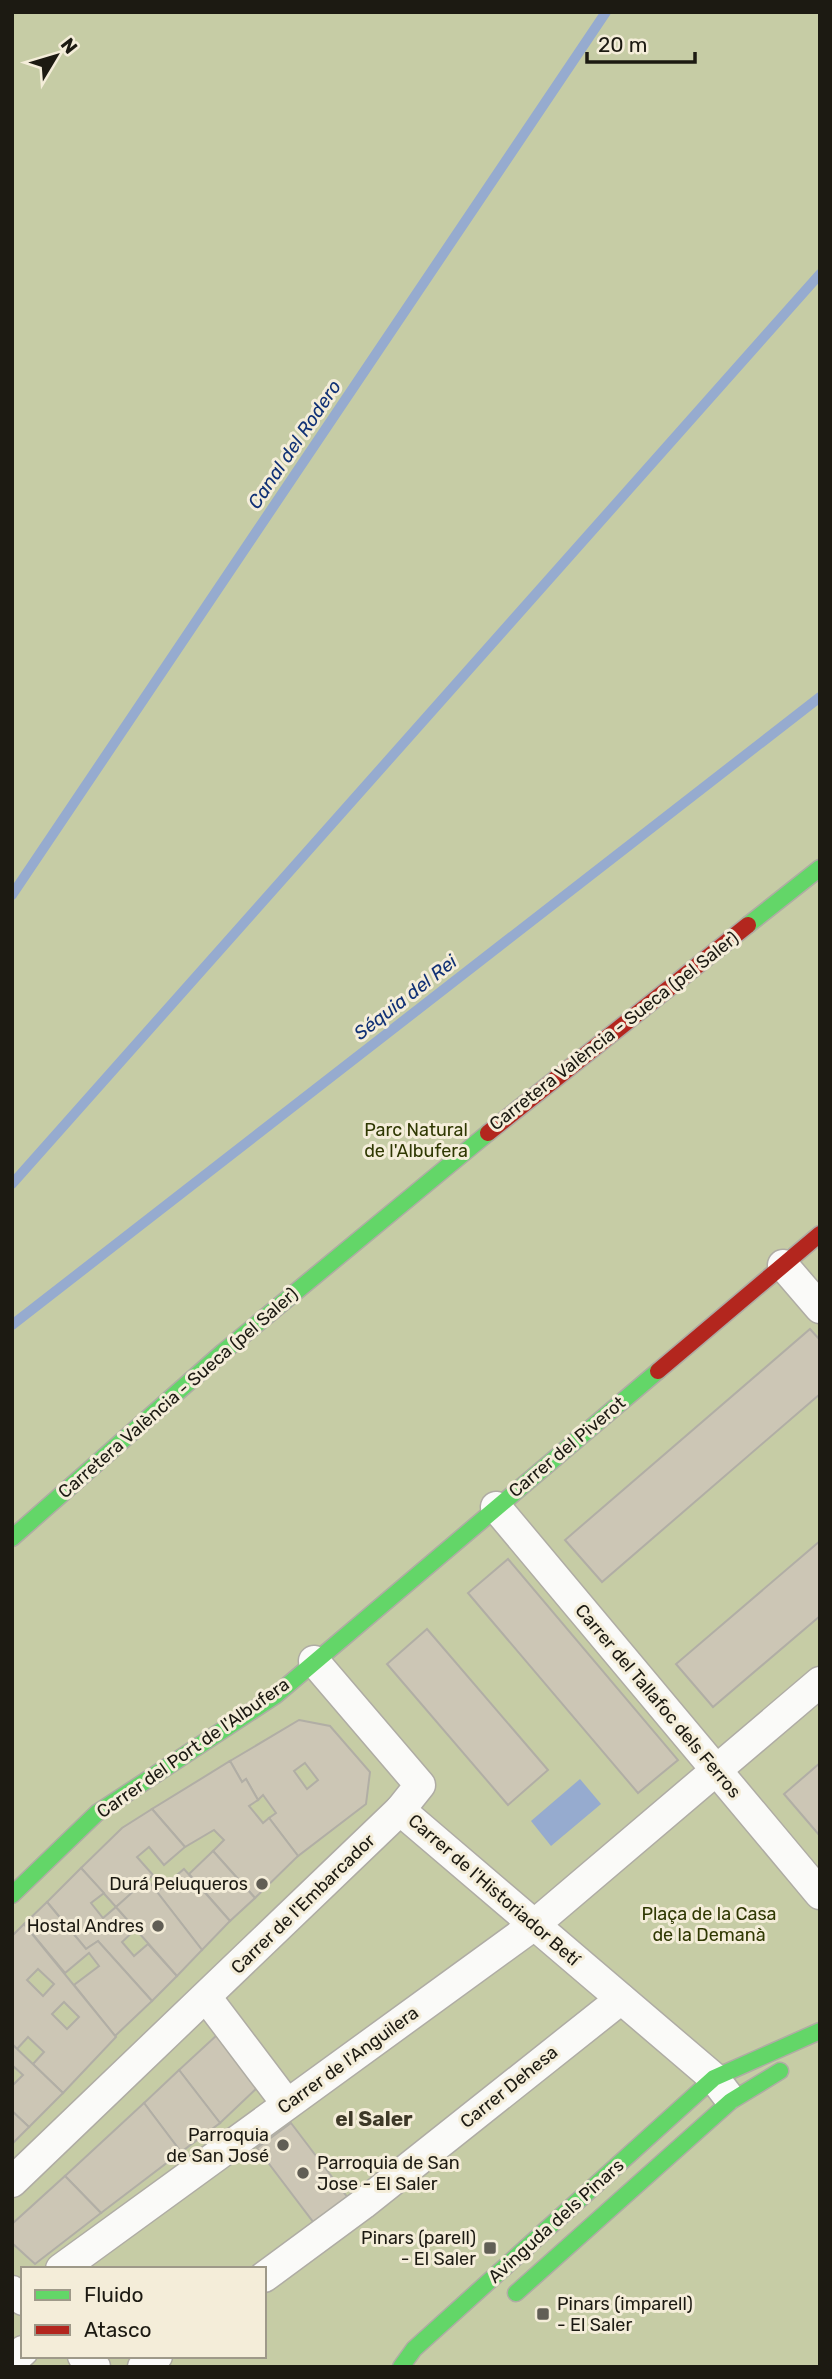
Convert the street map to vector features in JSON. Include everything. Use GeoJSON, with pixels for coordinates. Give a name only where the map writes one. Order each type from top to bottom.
{"type":"FeatureCollection","features":[{"type":"Feature","properties":{"kind":"street","name":"Carretera València - Sueca (pel Saler)"},"geometry":{"type":"LineString","coordinates":[[12,1538],[223,1352],[409,1196],[820,868]]}},
{"type":"Feature","properties":{"kind":"street","name":"Carretera València - Sueca (pel Saler)"},"geometry":{"type":"LineString","coordinates":[[233,1322],[409,1196]]}},
{"type":"Feature","properties":{"kind":"street","name":"Carrer del Piverot"},"geometry":{"type":"LineString","coordinates":[[314,1661],[820,1234]]}},
{"type":"Feature","properties":{"kind":"street"},"geometry":{"type":"LineString","coordinates":[[783,1265],[820,1308]]}},
{"type":"Feature","properties":{"kind":"street","name":"Carrer del Tallafoc dels Ferros"},"geometry":{"type":"LineString","coordinates":[[496,1507],[820,1894]]}},
{"type":"Feature","properties":{"kind":"street","name":"Carrer de l'Historiador Betí"},"geometry":{"type":"LineString","coordinates":[[314,1661],[420,1785],[400,1810],[723,2090]]}},
{"type":"Feature","properties":{"kind":"street","name":"Carrer del Port de l'Albufera"},"geometry":{"type":"LineString","coordinates":[[12,1895],[97,1813],[276,1695],[314,1661]]}},
{"type":"Feature","properties":{"kind":"street","name":"Carrer de l'Anguilera"},"geometry":{"type":"LineString","coordinates":[[64,2267],[534,1925],[820,1682]]}},
{"type":"Feature","properties":{"kind":"street","name":"Carrer de l'Embarcador"},"geometry":{"type":"LineString","coordinates":[[12,2182],[400,1810]]}},
{"type":"Feature","properties":{"kind":"street"},"geometry":{"type":"LineString","coordinates":[[206,1997],[287,2104]]}},
{"type":"Feature","properties":{"kind":"street","name":"Carrer Dehesa"},"geometry":{"type":"LineString","coordinates":[[266,2276],[363,2204],[621,1999]]}},
{"type":"Feature","properties":{"kind":"street"},"geometry":{"type":"LineString","coordinates":[[723,2090],[820,2031]]}},
{"type":"Feature","properties":{"kind":"street"},"geometry":{"type":"LineString","coordinates":[[723,2090],[820,2046]]}},
{"type":"Feature","properties":{"kind":"street","name":"Avinguda dels Pinars"},"geometry":{"type":"LineString","coordinates":[[500,2307],[723,2090]]}},
{"type":"Feature","properties":{"kind":"street","name":"Avinguda dels Pinars"},"geometry":{"type":"LineString","coordinates":[[401,2367],[414,2349],[723,2090]]}},
{"type":"Feature","properties":{"kind":"green space","name":"Parc Natural de l'Albufera"},"geometry":{"type":"Polygon","coordinates":[[[12,12],[820,12],[820,2367],[12,2367],[12,12]]]}},
{"type":"Feature","properties":{"kind":"water"},"geometry":{"type":"Polygon","coordinates":[[[580,1779],[601,1804],[551,1846],[531,1821],[580,1779]]]}},
{"type":"Feature","properties":{"kind":"building"},"geometry":{"type":"Polygon","coordinates":[[[810,1329],[820,1340],[820,1394],[602,1582],[565,1540],[810,1329]]]}},
{"type":"Feature","properties":{"kind":"building"},"geometry":{"type":"Polygon","coordinates":[[[820,1541],[820,1616],[713,1707],[676,1664],[820,1541]]]}},
{"type":"Feature","properties":{"kind":"building"},"geometry":{"type":"Polygon","coordinates":[[[508,1559],[678,1760],[638,1793],[468,1593],[508,1559]]]}},
{"type":"Feature","properties":{"kind":"building"},"geometry":{"type":"Polygon","coordinates":[[[427,1629],[548,1770],[508,1805],[387,1664],[427,1629]]]}},
{"type":"Feature","properties":{"kind":"building"},"geometry":{"type":"Polygon","coordinates":[[[299,1720],[330,1726],[370,1772],[366,1804],[298,1856],[269,1818],[276,1813],[263,1795],[258,1800],[246,1779],[242,1782],[230,1761],[299,1720]],[[305,1763],[294,1771],[307,1789],[318,1780],[305,1763]]]}},
{"type":"Feature","properties":{"kind":"building"},"geometry":{"type":"Polygon","coordinates":[[[230,1761],[242,1782],[246,1779],[258,1800],[249,1806],[263,1823],[269,1818],[298,1856],[255,1898],[213,1851],[224,1840],[214,1830],[185,1847],[152,1809],[230,1761]]]}},
{"type":"Feature","properties":{"kind":"building"},"geometry":{"type":"Polygon","coordinates":[[[820,1763],[820,1836],[784,1794],[820,1763]]]}},
{"type":"Feature","properties":{"kind":"building"},"geometry":{"type":"Polygon","coordinates":[[[152,1809],[185,1847],[164,1865],[149,1847],[137,1857],[153,1875],[116,1907],[81,1868],[122,1828],[152,1809]]]}},
{"type":"Feature","properties":{"kind":"building"},"geometry":{"type":"Polygon","coordinates":[[[213,1851],[255,1898],[230,1921],[189,1874],[213,1851]]]}},
{"type":"Feature","properties":{"kind":"building"},"geometry":{"type":"Polygon","coordinates":[[[81,1868],[104,1893],[91,1903],[103,1918],[116,1907],[136,1929],[122,1942],[134,1956],[148,1944],[177,1976],[152,2001],[98,1941],[86,1949],[47,1902],[81,1868]]]}},
{"type":"Feature","properties":{"kind":"building"},"geometry":{"type":"Polygon","coordinates":[[[184,1869],[230,1921],[202,1950],[157,1892],[184,1869]]]}},
{"type":"Feature","properties":{"kind":"building","name":"Hostal Andres"},"geometry":{"type":"Polygon","coordinates":[[[147,1879],[202,1950],[177,1976],[116,1907],[147,1879]]]}},
{"type":"Feature","properties":{"kind":"building"},"geometry":{"type":"Polygon","coordinates":[[[47,1902],[86,1949],[98,1941],[152,2001],[115,2036],[74,1985],[99,1966],[89,1953],[65,1973],[24,1924],[47,1902]]]}},
{"type":"Feature","properties":{"kind":"building"},"geometry":{"type":"Polygon","coordinates":[[[24,1924],[116,2037],[63,2093],[33,2064],[44,2052],[28,2037],[17,2049],[12,2044],[12,1936],[24,1924]],[[38,1969],[27,1980],[43,1996],[54,1984],[38,1969]],[[64,2002],[52,2014],[67,2029],[79,2017],[64,2002]]]}},
{"type":"Feature","properties":{"kind":"building"},"geometry":{"type":"Polygon","coordinates":[[[217,2035],[258,2087],[220,2123],[179,2070],[217,2035]]]}},
{"type":"Feature","properties":{"kind":"building"},"geometry":{"type":"Polygon","coordinates":[[[12,2044],[63,2093],[29,2127],[12,2111],[12,2086],[23,2075],[12,2065],[12,2044]]]}},
{"type":"Feature","properties":{"kind":"building"},"geometry":{"type":"Polygon","coordinates":[[[179,2070],[220,2123],[181,2152],[144,2103],[179,2070]]]}},
{"type":"Feature","properties":{"kind":"building"},"geometry":{"type":"Polygon","coordinates":[[[144,2103],[181,2152],[101,2213],[65,2176],[144,2103]]]}},
{"type":"Feature","properties":{"kind":"building"},"geometry":{"type":"Polygon","coordinates":[[[12,2111],[29,2127],[12,2144],[12,2111]]]}},
{"type":"Feature","properties":{"kind":"building","name":"Parroquia de San Jose - El Saler"},"geometry":{"type":"Polygon","coordinates":[[[291,2123],[348,2198],[314,2223],[257,2148],[291,2123]]]}},
{"type":"Feature","properties":{"kind":"building"},"geometry":{"type":"Polygon","coordinates":[[[65,2176],[101,2213],[35,2264],[12,2243],[12,2224],[65,2176]]]}},
{"type":"Feature","properties":{"kind":"waterway","name":"Canal del Rodero"},"geometry":{"type":"LineString","coordinates":[[12,895],[606,12]]}},
{"type":"Feature","properties":{"kind":"waterway"},"geometry":{"type":"LineString","coordinates":[[12,1184],[820,274]]}},
{"type":"Feature","properties":{"kind":"waterway","name":"Séquia del Rei"},"geometry":{"type":"LineString","coordinates":[[12,1325],[820,697]]}},
{"type":"Feature","properties":{"kind":"traffic: fast"},"geometry":{"type":"LineString","coordinates":[[748,925],[820,868]]}},
{"type":"Feature","properties":{"kind":"traffic: fast"},"geometry":{"type":"LineString","coordinates":[[12,1538],[223,1352],[488,1133]]}},
{"type":"Feature","properties":{"kind":"traffic: fast"},"geometry":{"type":"LineString","coordinates":[[12,1895],[97,1813],[276,1695],[658,1371]]}},
{"type":"Feature","properties":{"kind":"traffic: fast"},"geometry":{"type":"LineString","coordinates":[[401,2367],[414,2349],[714,2078],[820,2031]]}},
{"type":"Feature","properties":{"kind":"traffic: fast"},"geometry":{"type":"LineString","coordinates":[[516,2293],[731,2101],[780,2071]]}},
{"type":"Feature","properties":{"kind":"traffic: jam"},"geometry":{"type":"LineString","coordinates":[[488,1133],[748,925]]}},
{"type":"Feature","properties":{"kind":"traffic: jam"},"geometry":{"type":"LineString","coordinates":[[658,1371],[820,1234]]}},
{"type":"Feature","properties":{"kind":"place","name":"Durá Peluqueros"},"geometry":{"type":"Point","coordinates":[262,1884]}},
{"type":"Feature","properties":{"kind":"place","name":"Hostal Andres"},"geometry":{"type":"Point","coordinates":[158,1926]}},
{"type":"Feature","properties":{"kind":"place","name":"Parroquia de San José"},"geometry":{"type":"Point","coordinates":[283,2145]}},
{"type":"Feature","properties":{"kind":"place","name":"Parroquia de San Jose - El Saler"},"geometry":{"type":"Point","coordinates":[303,2173]}},
{"type":"Feature","properties":{"kind":"place","name":"Pinars (parell) - El Saler"},"geometry":{"type":"Point","coordinates":[490,2248]}},
{"type":"Feature","properties":{"kind":"place","name":"Pinars (imparell) - El Saler"},"geometry":{"type":"Point","coordinates":[543,2314]}},
{"type":"Feature","properties":{"kind":"district","name":"el Saler"},"geometry":{"type":"Point","coordinates":[374,2119]}},
{"type":"Feature","properties":{"kind":"park label","name":"Plaça de la Casa de la Demanà"},"geometry":{"type":"Point","coordinates":[709,1924]}}]}
